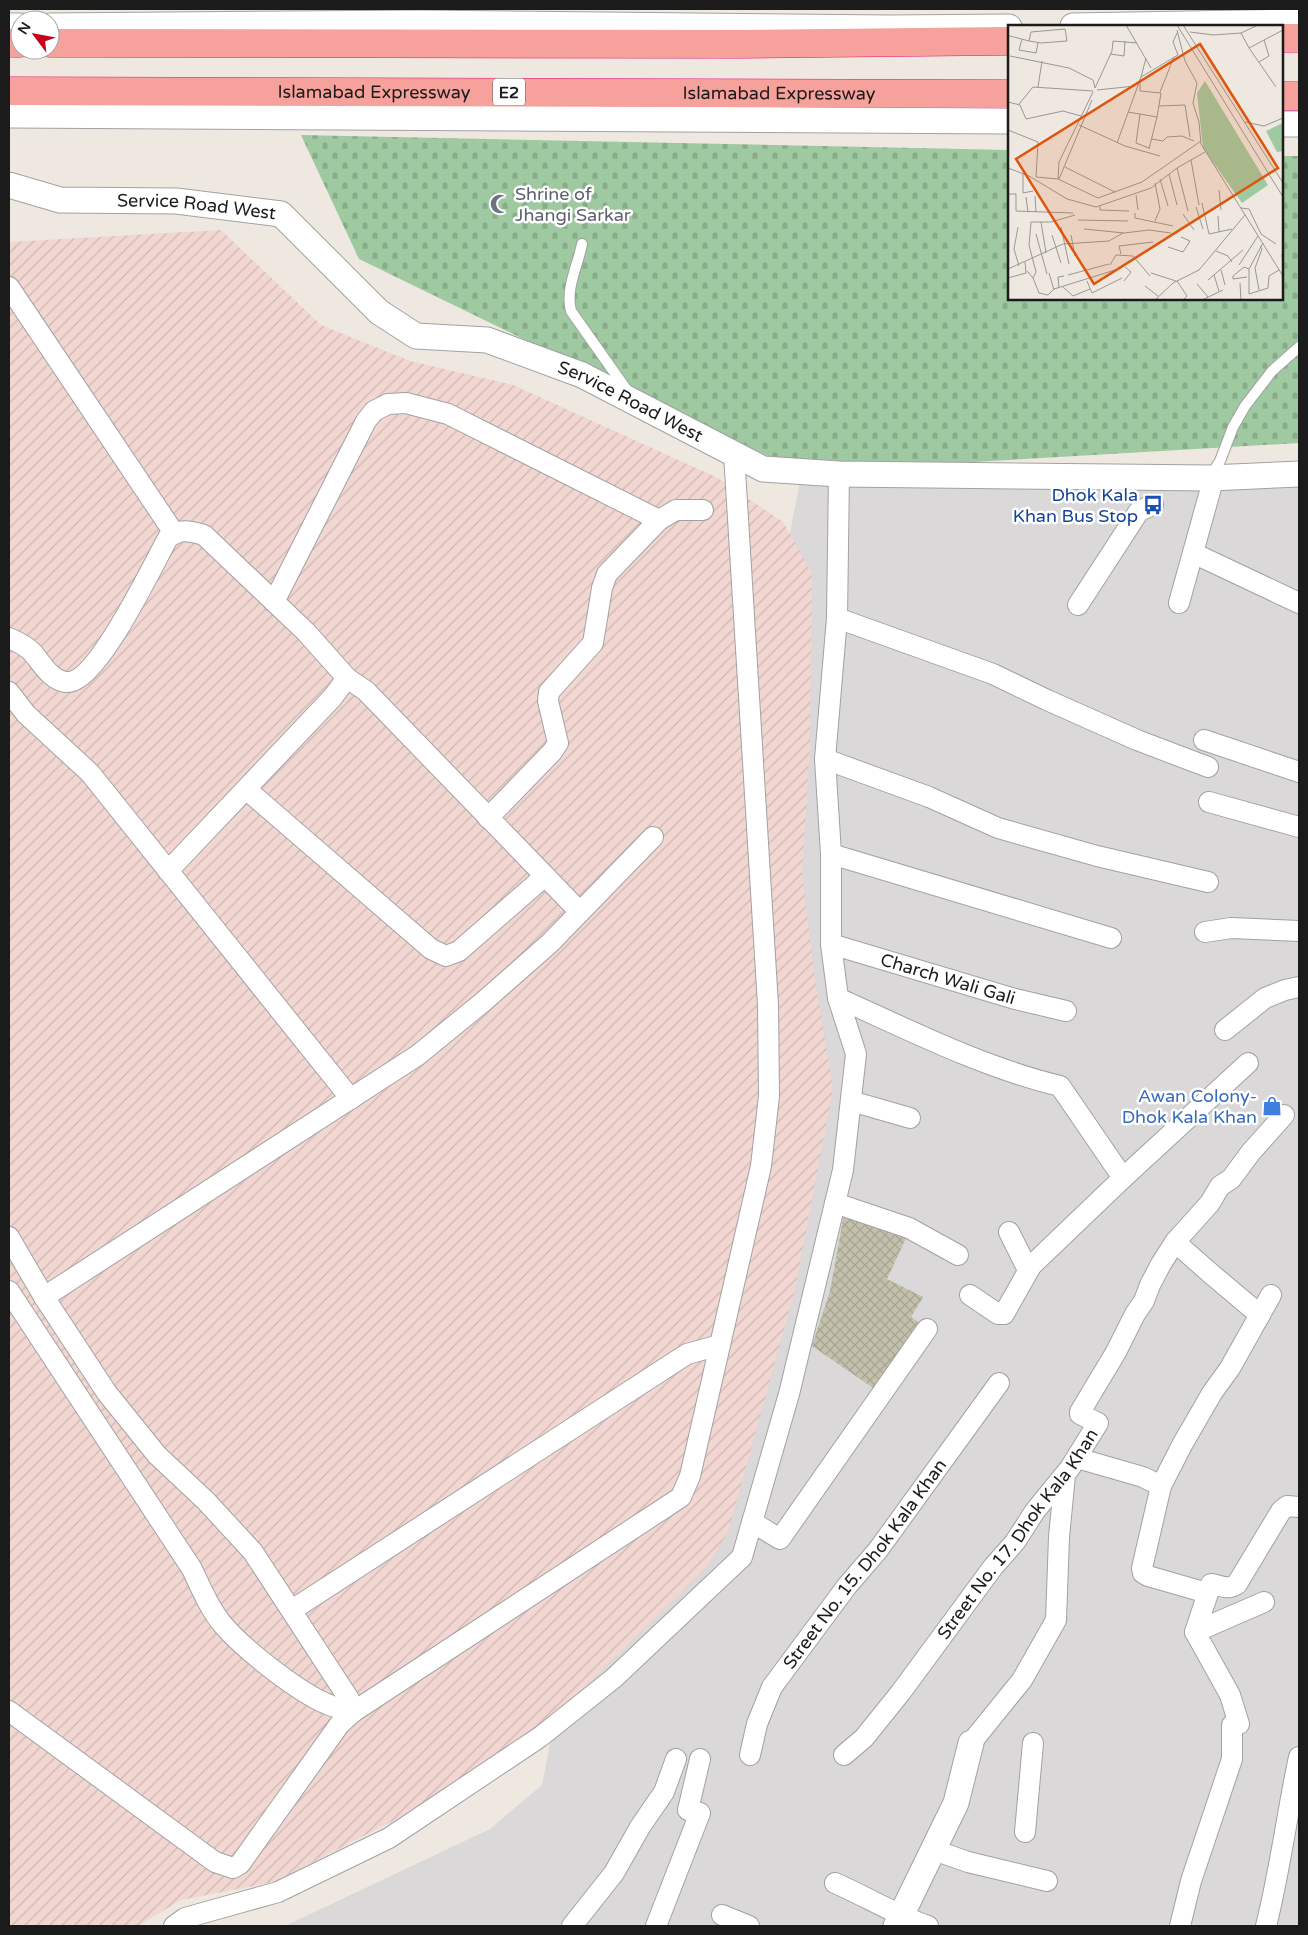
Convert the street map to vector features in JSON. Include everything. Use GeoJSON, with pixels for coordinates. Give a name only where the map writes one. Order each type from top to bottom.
{"type":"FeatureCollection","features":[{"type":"Feature","properties":{"kind":"highway"},"geometry":{"type":"LineString","coordinates":[[1283,38],[1299,38]]}},
{"type":"Feature","properties":{"kind":"highway"},"geometry":{"type":"LineString","coordinates":[[60,43],[743,44],[1008,41]]}},
{"type":"Feature","properties":{"kind":"highway","name":"Islamabad Expressway"},"geometry":{"type":"LineString","coordinates":[[9,91],[1008,94]]}},
{"type":"Feature","properties":{"kind":"highway"},"geometry":{"type":"LineString","coordinates":[[1283,96],[1299,96]]}},
{"type":"Feature","properties":{"kind":"street"},"geometry":{"type":"LineString","coordinates":[[800,28],[825,9]]}},
{"type":"Feature","properties":{"kind":"street"},"geometry":{"type":"LineString","coordinates":[[1130,25],[1299,22]]}},
{"type":"Feature","properties":{"kind":"street"},"geometry":{"type":"LineString","coordinates":[[60,26],[421,23],[800,28],[1008,27]]}},
{"type":"Feature","properties":{"kind":"street"},"geometry":{"type":"LineString","coordinates":[[9,115],[1008,121]]}},
{"type":"Feature","properties":{"kind":"street"},"geometry":{"type":"LineString","coordinates":[[1283,124],[1299,124]]}},
{"type":"Feature","properties":{"kind":"street","name":"Service Road West"},"geometry":{"type":"LineString","coordinates":[[9,185],[60,200],[176,201],[281,214],[379,312],[416,336],[488,340],[582,375],[639,403],[762,469],[839,474],[1212,477],[1299,474]]}},
{"type":"Feature","properties":{"kind":"street"},"geometry":{"type":"LineString","coordinates":[[9,287],[174,533]]}},
{"type":"Feature","properties":{"kind":"street"},"geometry":{"type":"LineString","coordinates":[[274,602],[366,421],[374,411],[388,404],[406,403],[448,414],[659,520]]}},
{"type":"Feature","properties":{"kind":"street"},"geometry":{"type":"LineString","coordinates":[[9,1711],[215,1862],[233,1868],[240,1864],[339,1725],[353,1712],[681,1497],[690,1476],[761,1166],[769,1096],[768,1005],[734,454]]}},
{"type":"Feature","properties":{"kind":"street"},"geometry":{"type":"LineString","coordinates":[[174,1926],[185,1918],[278,1892],[389,1838],[540,1737],[614,1678],[742,1557],[790,1394],[843,1170],[856,1054],[838,998],[831,944],[831,854],[825,759],[837,618],[839,474]]}},
{"type":"Feature","properties":{"kind":"street"},"geometry":{"type":"LineString","coordinates":[[1179,603],[1212,477]]}},
{"type":"Feature","properties":{"kind":"street"},"geometry":{"type":"LineString","coordinates":[[1078,606],[1139,511],[1153,505]]}},
{"type":"Feature","properties":{"kind":"street"},"geometry":{"type":"LineString","coordinates":[[488,818],[552,752],[558,742],[548,701],[549,692],[593,643],[602,588],[607,574],[659,520],[676,510],[703,510]]}},
{"type":"Feature","properties":{"kind":"street"},"geometry":{"type":"LineString","coordinates":[[9,638],[31,651],[45,669],[64,682],[72,681],[87,672],[124,621],[168,538],[174,533],[187,531],[204,536],[306,632],[348,678],[366,691],[580,912]]}},
{"type":"Feature","properties":{"kind":"street"},"geometry":{"type":"LineString","coordinates":[[1193,553],[1299,602]]}},
{"type":"Feature","properties":{"kind":"street"},"geometry":{"type":"LineString","coordinates":[[837,618],[993,674],[1128,736],[1208,767]]}},
{"type":"Feature","properties":{"kind":"street"},"geometry":{"type":"LineString","coordinates":[[168,871],[247,790],[332,698],[348,678]]}},
{"type":"Feature","properties":{"kind":"street"},"geometry":{"type":"LineString","coordinates":[[9,692],[26,714],[90,773],[350,1099]]}},
{"type":"Feature","properties":{"kind":"street"},"geometry":{"type":"LineString","coordinates":[[1204,740],[1299,772]]}},
{"type":"Feature","properties":{"kind":"street"},"geometry":{"type":"LineString","coordinates":[[825,759],[929,797],[998,828],[1097,856],[1208,882]]}},
{"type":"Feature","properties":{"kind":"street"},"geometry":{"type":"LineString","coordinates":[[247,790],[431,949],[446,956],[459,950],[545,876]]}},
{"type":"Feature","properties":{"kind":"street"},"geometry":{"type":"LineString","coordinates":[[1209,802],[1299,827]]}},
{"type":"Feature","properties":{"kind":"street"},"geometry":{"type":"LineString","coordinates":[[44,1298],[418,1055],[483,1002],[550,943],[653,837]]}},
{"type":"Feature","properties":{"kind":"street"},"geometry":{"type":"LineString","coordinates":[[831,854],[1111,938]]}},
{"type":"Feature","properties":{"kind":"street"},"geometry":{"type":"LineString","coordinates":[[1205,932],[1231,928],[1299,931]]}},
{"type":"Feature","properties":{"kind":"street","name":"Charch Wali Gali"},"geometry":{"type":"LineString","coordinates":[[831,944],[1015,999],[1066,1011]]}},
{"type":"Feature","properties":{"kind":"street"},"geometry":{"type":"LineString","coordinates":[[1225,1030],[1265,998],[1299,986]]}},
{"type":"Feature","properties":{"kind":"street"},"geometry":{"type":"LineString","coordinates":[[838,998],[949,1048],[1039,1081],[1060,1086],[1123,1178]]}},
{"type":"Feature","properties":{"kind":"street"},"geometry":{"type":"LineString","coordinates":[[970,1295],[1001,1316],[1004,1314],[1031,1266],[1248,1063]]}},
{"type":"Feature","properties":{"kind":"street"},"geometry":{"type":"LineString","coordinates":[[851,1101],[910,1118]]}},
{"type":"Feature","properties":{"kind":"street","name":"Street No. 17. Dhok Kala Khan"},"geometry":{"type":"LineString","coordinates":[[844,1755],[864,1738],[886,1711],[993,1567],[1009,1549],[1035,1511],[1077,1458],[1098,1423],[1080,1414],[1080,1412],[1116,1352],[1157,1271],[1175,1242],[1210,1203],[1220,1186],[1231,1179],[1251,1152],[1284,1115]]}},
{"type":"Feature","properties":{"kind":"street"},"geometry":{"type":"LineString","coordinates":[[835,1203],[909,1228],[958,1255]]}},
{"type":"Feature","properties":{"kind":"street"},"geometry":{"type":"LineString","coordinates":[[1008,1232],[1028,1270]]}},
{"type":"Feature","properties":{"kind":"street"},"geometry":{"type":"LineString","coordinates":[[9,1237],[44,1298],[107,1393],[157,1455],[206,1501],[253,1552],[349,1699],[353,1712]]}},
{"type":"Feature","properties":{"kind":"street"},"geometry":{"type":"LineString","coordinates":[[1175,1242],[1260,1315]]}},
{"type":"Feature","properties":{"kind":"street"},"geometry":{"type":"LineString","coordinates":[[9,1291],[192,1570],[210,1605],[224,1625],[253,1654],[302,1690],[327,1704],[353,1712]]}},
{"type":"Feature","properties":{"kind":"street"},"geometry":{"type":"LineString","coordinates":[[1207,1593],[1148,1576],[1143,1573],[1142,1568],[1161,1486],[1182,1445],[1212,1393],[1230,1368],[1271,1295]]}},
{"type":"Feature","properties":{"kind":"street"},"geometry":{"type":"LineString","coordinates":[[752,1522],[780,1539],[927,1329]]}},
{"type":"Feature","properties":{"kind":"street"},"geometry":{"type":"LineString","coordinates":[[292,1610],[687,1354],[720,1345]]}},
{"type":"Feature","properties":{"kind":"street","name":"Street No. 15. Dhok Kala Khan"},"geometry":{"type":"LineString","coordinates":[[750,1755],[757,1724],[772,1687],[847,1586],[878,1550],[998,1383]]}},
{"type":"Feature","properties":{"kind":"street"},"geometry":{"type":"LineString","coordinates":[[1077,1458],[1143,1477],[1161,1486]]}},
{"type":"Feature","properties":{"kind":"street"},"geometry":{"type":"LineString","coordinates":[[898,1921],[956,1803],[971,1743],[1022,1680],[1056,1620],[1059,1537],[1065,1475]]}},
{"type":"Feature","properties":{"kind":"street"},"geometry":{"type":"LineString","coordinates":[[1180,1926],[1191,1881],[1232,1759],[1236,1725],[1230,1695],[1196,1632],[1207,1593],[1212,1584],[1227,1589],[1237,1584],[1290,1509]]}},
{"type":"Feature","properties":{"kind":"street"},"geometry":{"type":"LineString","coordinates":[[1196,1632],[1264,1602]]}},
{"type":"Feature","properties":{"kind":"street"},"geometry":{"type":"LineString","coordinates":[[1025,1832],[1033,1743]]}},
{"type":"Feature","properties":{"kind":"street"},"geometry":{"type":"LineString","coordinates":[[1266,1926],[1276,1887],[1299,1757]]}},
{"type":"Feature","properties":{"kind":"street"},"geometry":{"type":"LineString","coordinates":[[572,1926],[614,1873],[640,1827],[664,1792],[676,1759]]}},
{"type":"Feature","properties":{"kind":"street"},"geometry":{"type":"LineString","coordinates":[[656,1926],[700,1813],[688,1810],[700,1759]]}},
{"type":"Feature","properties":{"kind":"street"},"geometry":{"type":"LineString","coordinates":[[934,1850],[968,1862],[1047,1881]]}},
{"type":"Feature","properties":{"kind":"street"},"geometry":{"type":"LineString","coordinates":[[835,1883],[864,1895],[898,1921],[928,1926]]}},
{"type":"Feature","properties":{"kind":"street"},"geometry":{"type":"LineString","coordinates":[[722,1915],[749,1926]]}},
{"type":"Feature","properties":{"kind":"lane"},"geometry":{"type":"LineString","coordinates":[[582,244],[569,303],[571,311],[622,385],[639,403]]}},
{"type":"Feature","properties":{"kind":"lane"},"geometry":{"type":"LineString","coordinates":[[1212,477],[1220,462],[1233,427],[1245,406],[1272,371],[1299,347]]}},
{"type":"Feature","properties":{"kind":"shaded area"},"geometry":{"type":"Polygon","coordinates":[[[221,230],[321,325],[410,361],[513,385],[716,477],[783,522],[812,573],[810,747],[802,874],[815,980],[833,1088],[795,1289],[728,1532],[705,1569],[527,1743],[393,1821],[274,1882],[181,1900],[138,1926],[9,1926],[9,242],[221,230]]]}},
{"type":"Feature","properties":{"kind":"shaded area"},"geometry":{"type":"Polygon","coordinates":[[[1299,471],[1299,1926],[285,1926],[490,1829],[542,1785],[802,472],[1299,471]]]}},
{"type":"Feature","properties":{"kind":"shaded area"},"geometry":{"type":"Polygon","coordinates":[[[844,1214],[907,1236],[887,1279],[923,1297],[911,1317],[924,1326],[879,1392],[812,1346],[830,1291],[844,1214]]]}},
{"type":"Feature","properties":{"kind":"green space"},"geometry":{"type":"Polygon","coordinates":[[[301,135],[1008,150],[1008,300],[1283,300],[1283,156],[1299,156],[1299,443],[802,472],[669,410],[359,259],[301,135]]]}},
{"type":"Feature","properties":{"kind":"place","name":"Shrine of Jhangi Sarkar"},"geometry":{"type":"Point","coordinates":[500,204]}},
{"type":"Feature","properties":{"kind":"place","name":"Dhok Kala Khan Bus Stop"},"geometry":{"type":"Point","coordinates":[1153,505]}},
{"type":"Feature","properties":{"kind":"place","name":"Awan Colony- Dhok Kala Khan"},"geometry":{"type":"Point","coordinates":[1272,1106]}}]}
